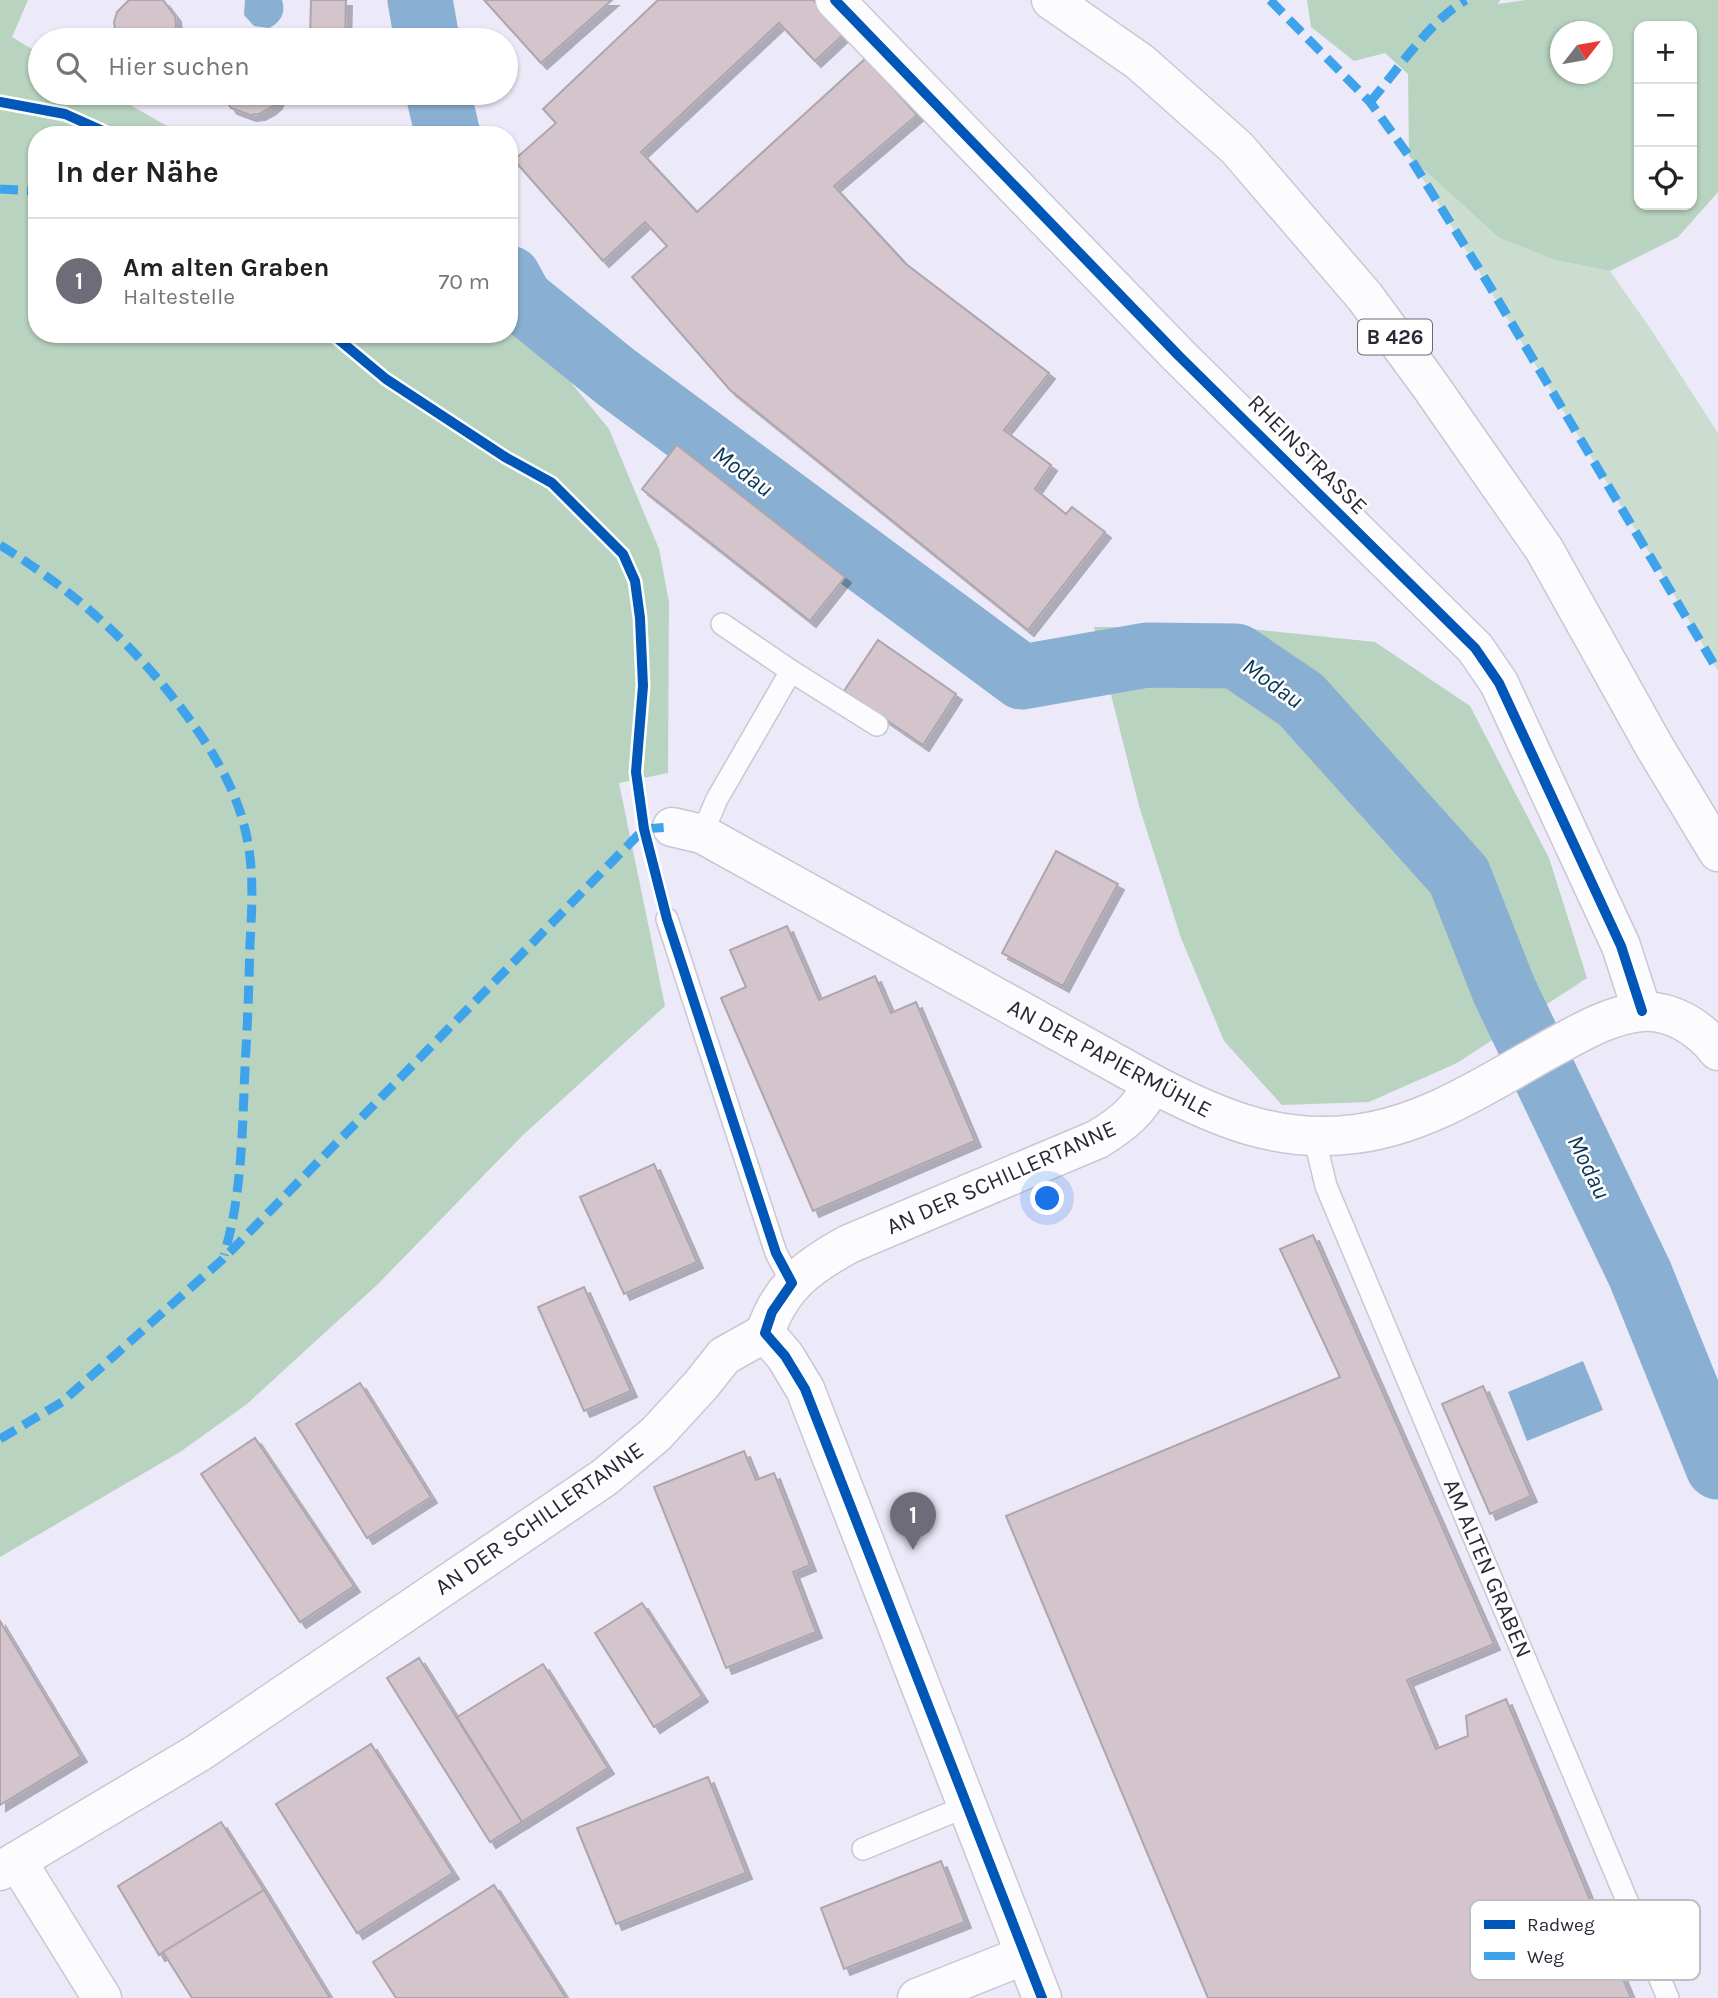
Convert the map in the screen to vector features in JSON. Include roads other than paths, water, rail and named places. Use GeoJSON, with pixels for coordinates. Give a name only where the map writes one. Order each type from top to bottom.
{"type":"FeatureCollection","features":[{"type":"Feature","properties":{"kind":"street","name":"RHEINSTRASSE"},"geometry":{"type":"LineString","coordinates":[[835,0],[1179,356],[1475,648],[1489,666],[1621,946],[1642,1011]]}},
{"type":"Feature","properties":{"kind":"street","name":"B 426"},"geometry":{"type":"LineString","coordinates":[[1051,0],[1140,62],[1237,148],[1365,297],[1544,549],[1654,746],[1718,852]]}},
{"type":"Feature","properties":{"kind":"street","name":"AN DER PAPIERMÜHLE"},"geometry":{"type":"LineString","coordinates":[[687,830],[1204,1111],[1248,1126],[1314,1136],[1354,1135],[1392,1127],[1425,1116],[1570,1038],[1614,1019],[1642,1011],[1658,1012],[1690,1024],[1707,1037],[1718,1051]]}},
{"type":"Feature","properties":{"kind":"street","name":"AN DER SCHILLERTANNE"},"geometry":{"type":"LineString","coordinates":[[9,1866],[198,1754],[594,1484],[656,1434],[724,1356],[765,1333],[772,1312],[792,1283],[818,1261],[849,1244],[1098,1139],[1124,1123],[1144,1100],[1153,1084]]}},
{"type":"Feature","properties":{"kind":"street"},"geometry":{"type":"LineString","coordinates":[[765,1333],[785,1356],[805,1389],[1042,1998]]}},
{"type":"Feature","properties":{"kind":"street"},"geometry":{"type":"LineString","coordinates":[[9,1866],[102,1998]]}},
{"type":"Feature","properties":{"kind":"street"},"geometry":{"type":"LineString","coordinates":[[917,1998],[1025,1955]]}},
{"type":"Feature","properties":{"kind":"lane"},"geometry":{"type":"LineString","coordinates":[[722,624],[877,725]]}},
{"type":"Feature","properties":{"kind":"lane"},"geometry":{"type":"LineString","coordinates":[[687,830],[717,799],[791,671]]}},
{"type":"Feature","properties":{"kind":"lane"},"geometry":{"type":"LineString","coordinates":[[667,919],[776,1253],[792,1283]]}},
{"type":"Feature","properties":{"kind":"lane","name":"AM ALTEN GRABEN"},"geometry":{"type":"LineString","coordinates":[[1314,1136],[1326,1186],[1627,1900]]}},
{"type":"Feature","properties":{"kind":"lane"},"geometry":{"type":"LineString","coordinates":[[863,1849],[967,1806]]}},
{"type":"Feature","properties":{"kind":"lane","name":"AM ALTEN GRABEN"},"geometry":{"type":"LineString","coordinates":[[1660,1980],[1668,1998]]}},
{"type":"Feature","properties":{"kind":"water"},"geometry":{"type":"Polygon","coordinates":[[[245,0],[282,0],[282,17],[269,28],[254,26],[244,15],[245,0]]]}},
{"type":"Feature","properties":{"kind":"water"},"geometry":{"type":"Polygon","coordinates":[[[1583,1361],[1603,1410],[1527,1441],[1508,1392],[1583,1361]]]}},
{"type":"Feature","properties":{"kind":"waterway","name":"Modau"},"geometry":{"type":"LineString","coordinates":[[420,0],[425,28]]}},
{"type":"Feature","properties":{"kind":"waterway","name":"Modau"},"geometry":{"type":"LineString","coordinates":[[441,105],[446,126]]}},
{"type":"Feature","properties":{"kind":"waterway","name":"Modau"},"geometry":{"type":"LineString","coordinates":[[518,294],[521,300],[616,377],[1022,677],[1147,655],[1236,656],[1301,700],[1459,876],[1504,990],[1640,1274],[1718,1467]]}},
{"type":"Feature","properties":{"kind":"place","name":"Am alten Graben"},"geometry":{"type":"Point","coordinates":[913,1550]}}]}
